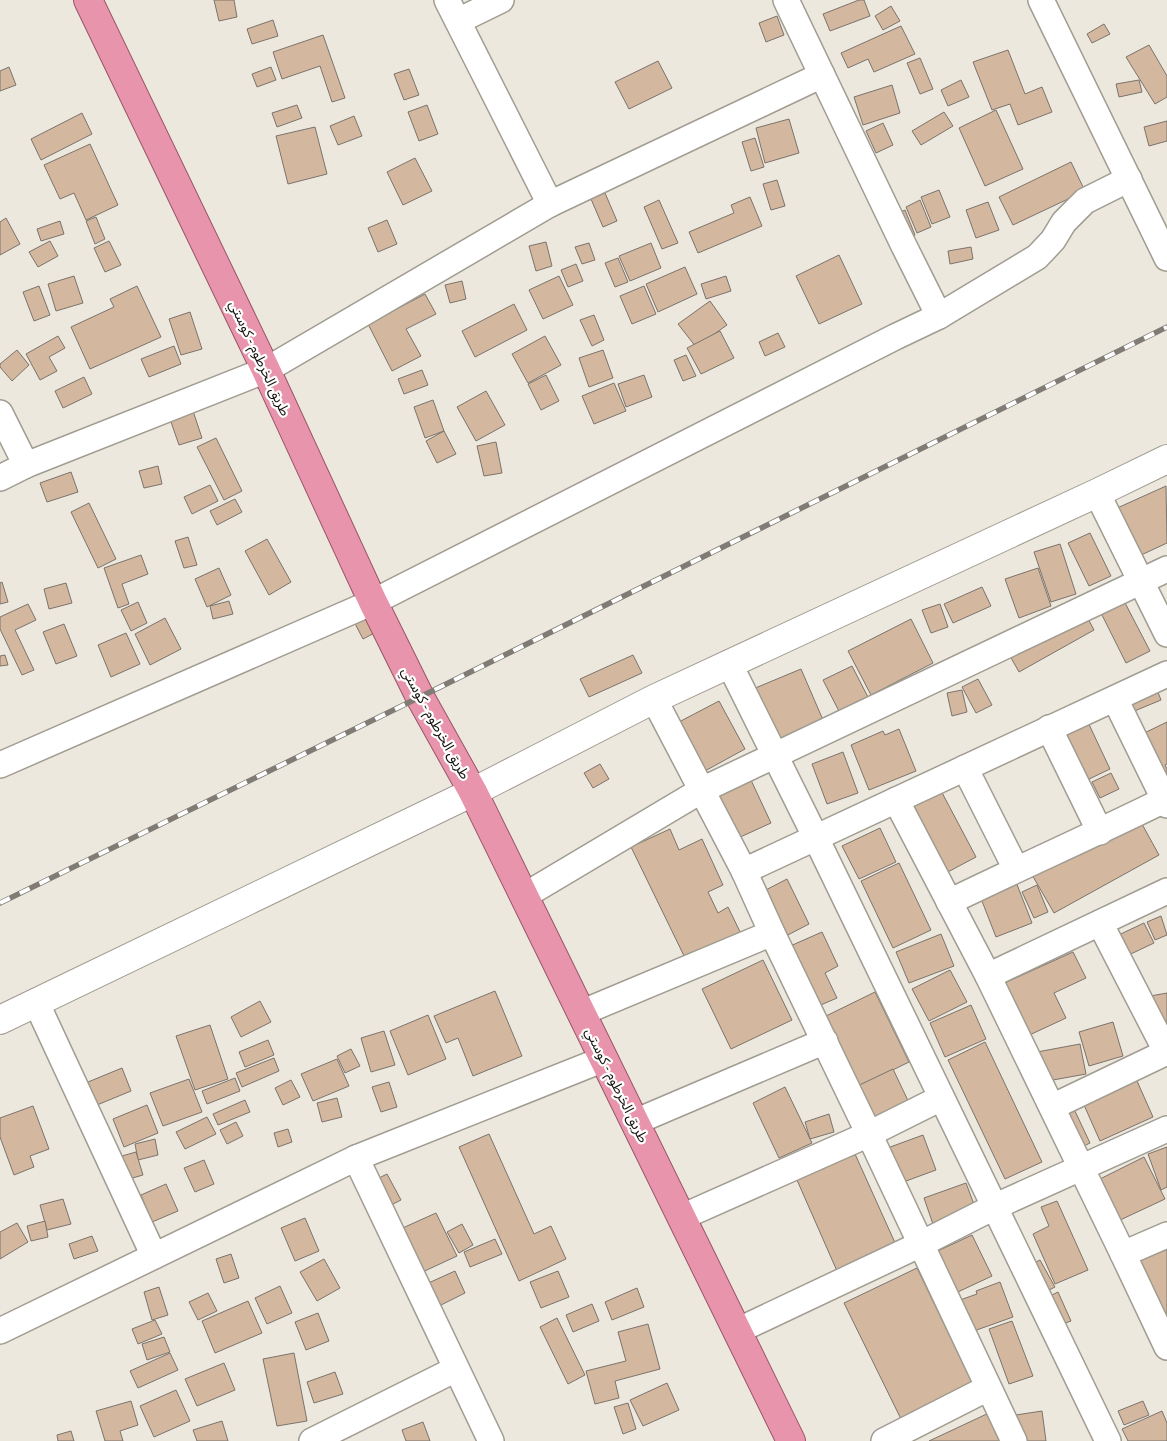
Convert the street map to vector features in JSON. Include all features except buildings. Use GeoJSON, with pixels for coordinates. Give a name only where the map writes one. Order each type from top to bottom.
{"type":"FeatureCollection","features":[{"type":"Feature","properties":{"kind":"highway","name":"طريق الخرطوم - كوستي"},"geometry":{"type":"LineString","coordinates":[[88,0],[266,370],[373,602],[420,697],[474,792],[791,1441]]}},
{"type":"Feature","properties":{"kind":"street"},"geometry":{"type":"LineString","coordinates":[[501,0],[453,11],[550,204]]}},
{"type":"Feature","properties":{"kind":"street"},"geometry":{"type":"LineString","coordinates":[[786,0],[939,316]]}},
{"type":"Feature","properties":{"kind":"street"},"geometry":{"type":"LineString","coordinates":[[1041,0],[1167,258]]}},
{"type":"Feature","properties":{"kind":"street"},"geometry":{"type":"LineString","coordinates":[[0,478],[26,464],[266,370],[550,204],[822,75]]}},
{"type":"Feature","properties":{"kind":"street"},"geometry":{"type":"LineString","coordinates":[[0,765],[373,602],[939,316],[1037,258],[1053,240],[1064,222],[1085,201],[1129,179]]}},
{"type":"Feature","properties":{"kind":"street"},"geometry":{"type":"LineString","coordinates":[[0,412],[26,464]]}},
{"type":"Feature","properties":{"kind":"street"},"geometry":{"type":"LineString","coordinates":[[0,1020],[474,792],[654,698],[1167,459]]}},
{"type":"Feature","properties":{"kind":"street"},"geometry":{"type":"LineString","coordinates":[[1097,493],[1167,634]]}},
{"type":"Feature","properties":{"kind":"street"},"geometry":{"type":"LineString","coordinates":[[524,896],[702,790],[1167,569]]}},
{"type":"Feature","properties":{"kind":"street"},"geometry":{"type":"LineString","coordinates":[[729,663],[816,838],[1108,1441]]}},
{"type":"Feature","properties":{"kind":"street"},"geometry":{"type":"LineString","coordinates":[[744,871],[1167,674]]}},
{"type":"Feature","properties":{"kind":"street"},"geometry":{"type":"LineString","coordinates":[[654,698],[744,871],[1014,1441]]}},
{"type":"Feature","properties":{"kind":"street"},"geometry":{"type":"LineString","coordinates":[[949,902],[1166,803],[1114,698]]}},
{"type":"Feature","properties":{"kind":"street"},"geometry":{"type":"LineString","coordinates":[[1049,728],[1100,832]]}},
{"type":"Feature","properties":{"kind":"street"},"geometry":{"type":"LineString","coordinates":[[965,768],[1016,870]]}},
{"type":"Feature","properties":{"kind":"street"},"geometry":{"type":"LineString","coordinates":[[896,800],[988,976],[1124,1254],[1167,1347]]}},
{"type":"Feature","properties":{"kind":"street"},"geometry":{"type":"LineString","coordinates":[[988,976],[1167,890]]}},
{"type":"Feature","properties":{"kind":"street"},"geometry":{"type":"LineString","coordinates":[[1052,1107],[1167,1052],[1100,922]]}},
{"type":"Feature","properties":{"kind":"street"},"geometry":{"type":"LineString","coordinates":[[581,1013],[772,932]]}},
{"type":"Feature","properties":{"kind":"street"},"geometry":{"type":"LineString","coordinates":[[36,1002],[154,1256]]}},
{"type":"Feature","properties":{"kind":"street"},"geometry":{"type":"LineString","coordinates":[[635,1122],[825,1041]]}},
{"type":"Feature","properties":{"kind":"street"},"geometry":{"type":"LineString","coordinates":[[0,1331],[356,1158],[604,1059]]}},
{"type":"Feature","properties":{"kind":"street"},"geometry":{"type":"LineString","coordinates":[[682,1218],[869,1134],[942,1098]]}},
{"type":"Feature","properties":{"kind":"street"},"geometry":{"type":"LineString","coordinates":[[737,1331],[994,1208],[1167,1129]]}},
{"type":"Feature","properties":{"kind":"street"},"geometry":{"type":"LineString","coordinates":[[356,1158],[491,1441]]}},
{"type":"Feature","properties":{"kind":"street"},"geometry":{"type":"LineString","coordinates":[[1124,1254],[1167,1235]]}},
{"type":"Feature","properties":{"kind":"street"},"geometry":{"type":"LineString","coordinates":[[312,1441],[456,1369]]}},
{"type":"Feature","properties":{"kind":"street"},"geometry":{"type":"LineString","coordinates":[[884,1441],[988,1388]]}},
{"type":"Feature","properties":{"kind":"railway"},"geometry":{"type":"LineString","coordinates":[[0,903],[1167,327]]}}]}
